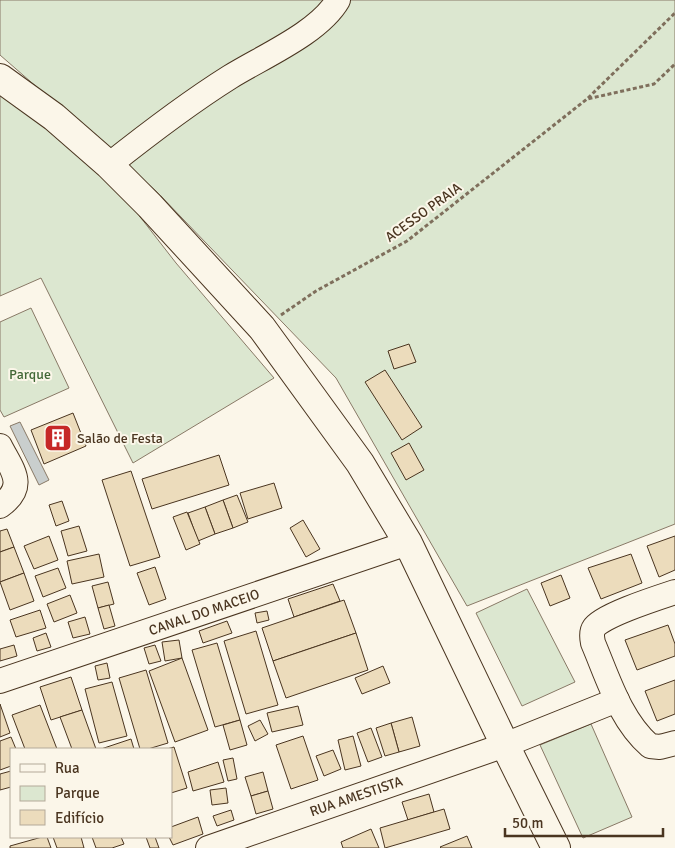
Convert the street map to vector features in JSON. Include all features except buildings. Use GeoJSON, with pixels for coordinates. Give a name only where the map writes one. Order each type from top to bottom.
{"type":"FeatureCollection","features":[{"type":"Feature","properties":{"kind":"main road"},"geometry":{"type":"LineString","coordinates":[[0,78],[54,117],[150,206],[262,328],[360,463],[408,543],[556,848]]}},
{"type":"Feature","properties":{"kind":"street"},"geometry":{"type":"LineString","coordinates":[[109,166],[174,114],[230,77],[297,38],[331,11],[338,0]]}},
{"type":"Feature","properties":{"kind":"street"},"geometry":{"type":"LineString","coordinates":[[0,446],[13,470],[16,481],[15,492],[10,499],[0,506]]}},
{"type":"Feature","properties":{"kind":"street","name":"CANAL DO MACEIO"},"geometry":{"type":"LineString","coordinates":[[0,681],[408,543]]}},
{"type":"Feature","properties":{"kind":"street"},"geometry":{"type":"LineString","coordinates":[[675,592],[615,614],[594,627],[592,635],[593,643],[617,700],[633,728],[650,746],[660,747],[675,743]]}},
{"type":"Feature","properties":{"kind":"street","name":"RUA AMESTISTA"},"geometry":{"type":"LineString","coordinates":[[208,848],[505,745],[617,700]]}},
{"type":"Feature","properties":{"kind":"path","name":"ACESSO PRAIA"},"geometry":{"type":"LineString","coordinates":[[262,328],[316,291],[407,241],[587,99],[675,13]]}},
{"type":"Feature","properties":{"kind":"path","name":"ACESSO PRAIA"},"geometry":{"type":"LineString","coordinates":[[587,99],[654,84],[675,64]]}},
{"type":"Feature","properties":{"kind":"green space"},"geometry":{"type":"Polygon","coordinates":[[[0,0],[675,0],[675,524],[467,606],[336,378],[156,191],[0,55],[0,0]]]}},
{"type":"Feature","properties":{"kind":"green space"},"geometry":{"type":"Polygon","coordinates":[[[0,87],[82,142],[176,263],[274,378],[133,463],[41,278],[0,296],[0,87]]]}},
{"type":"Feature","properties":{"kind":"green space","name":"Parque"},"geometry":{"type":"Polygon","coordinates":[[[31,308],[69,388],[4,417],[0,410],[0,322],[31,308]]]}},
{"type":"Feature","properties":{"kind":"green space"},"geometry":{"type":"Polygon","coordinates":[[[527,589],[575,682],[522,706],[476,613],[527,589]]]}},
{"type":"Feature","properties":{"kind":"green space"},"geometry":{"type":"Polygon","coordinates":[[[591,724],[632,817],[583,838],[540,745],[591,724]]]}},
{"type":"Feature","properties":{"kind":"shaded area"},"geometry":{"type":"Polygon","coordinates":[[[20,422],[49,480],[39,485],[10,426],[20,422]]]}},
{"type":"Feature","properties":{"kind":"place","name":"Salão de Festa"},"geometry":{"type":"Point","coordinates":[58,438]}}]}
